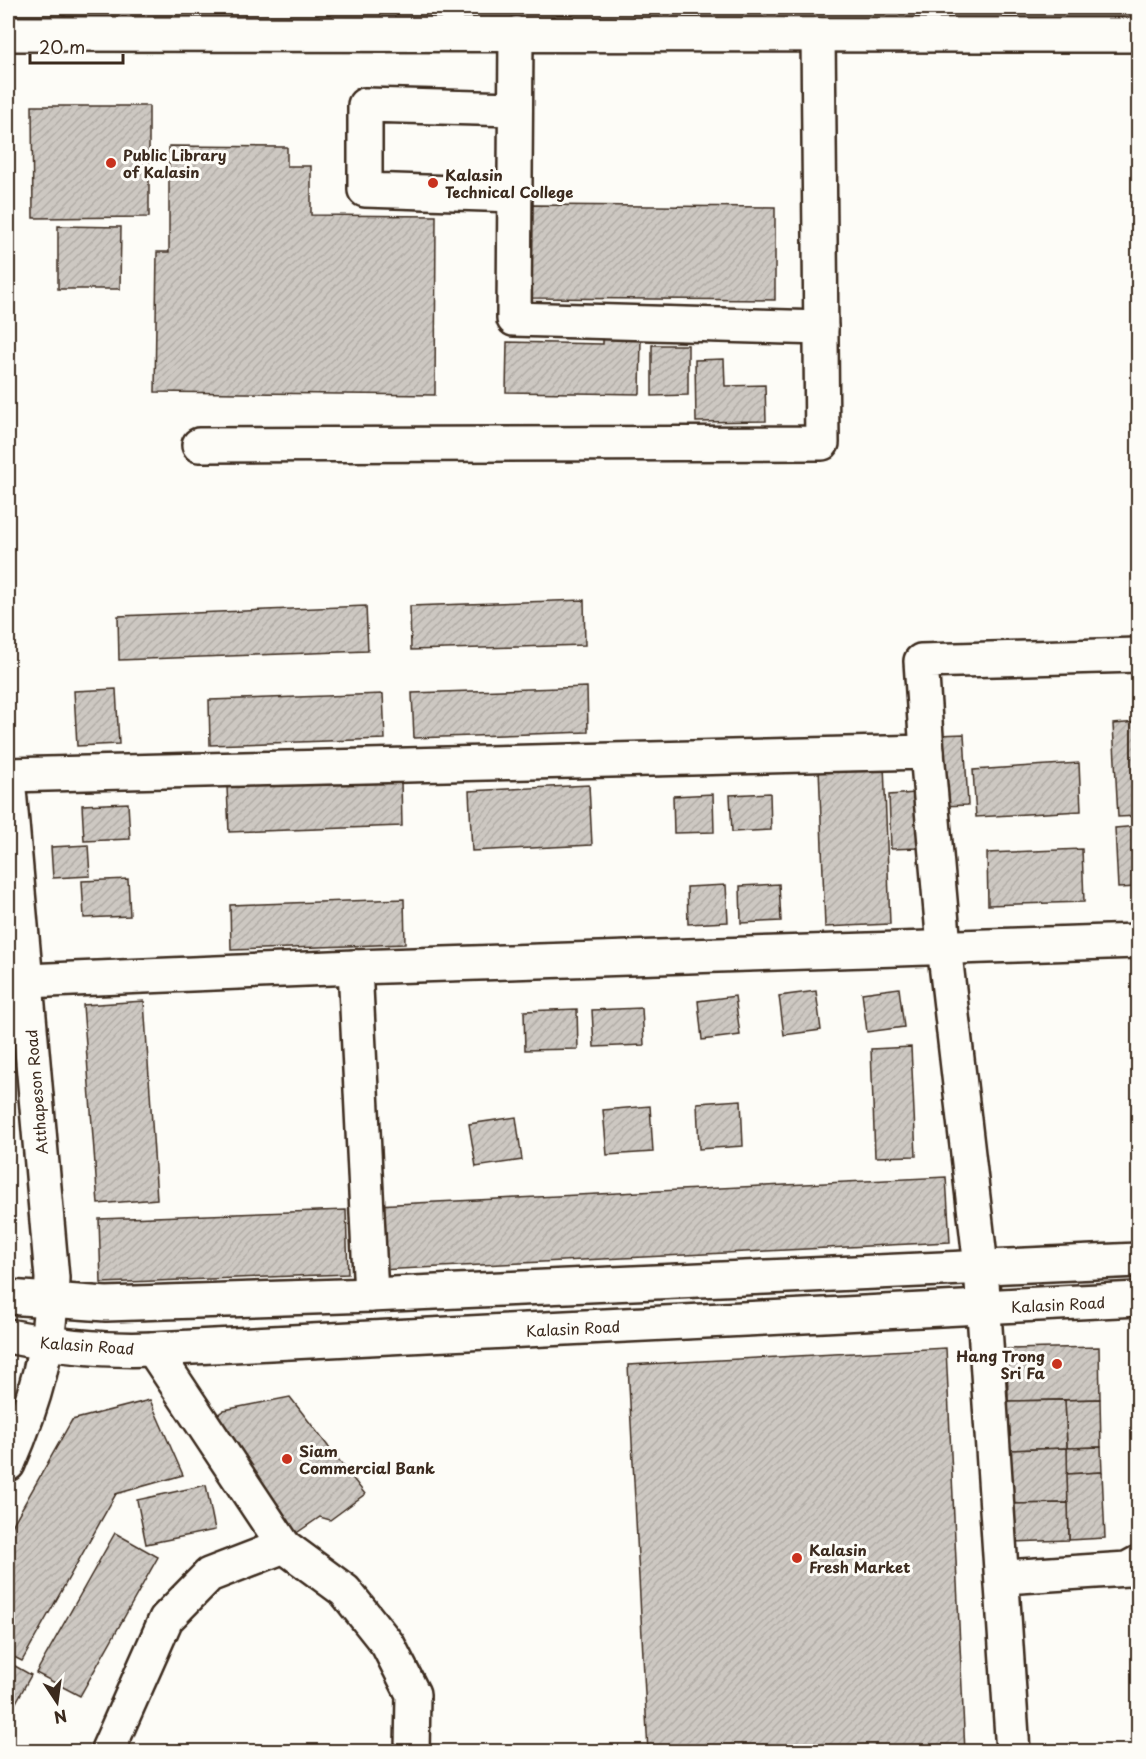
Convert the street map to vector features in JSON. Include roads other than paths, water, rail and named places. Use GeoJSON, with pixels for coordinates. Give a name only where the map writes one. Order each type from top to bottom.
{"type":"FeatureCollection","features":[{"type":"Feature","properties":{"kind":"street"},"geometry":{"type":"LineString","coordinates":[[8,34],[322,21],[818,35],[1138,35]]}},
{"type":"Feature","properties":{"kind":"street"},"geometry":{"type":"LineString","coordinates":[[494,25],[515,109],[514,319],[821,328]]}},
{"type":"Feature","properties":{"kind":"street"},"geometry":{"type":"LineString","coordinates":[[199,445],[822,443],[818,35]]}},
{"type":"Feature","properties":{"kind":"street"},"geometry":{"type":"LineString","coordinates":[[515,109],[365,105],[365,190],[515,195]]}},
{"type":"Feature","properties":{"kind":"street"},"geometry":{"type":"LineString","coordinates":[[1013,1752],[1004,1577],[981,1267],[944,946],[921,661],[1138,655]]}},
{"type":"Feature","properties":{"kind":"street"},"geometry":{"type":"LineString","coordinates":[[8,776],[927,752]]}},
{"type":"Feature","properties":{"kind":"street","name":"Atthapeson Road"},"geometry":{"type":"LineString","coordinates":[[8,776],[52,1256],[52,1299],[47,1344],[29,1410],[8,1464]]}},
{"type":"Feature","properties":{"kind":"street"},"geometry":{"type":"LineString","coordinates":[[26,981],[356,967],[1138,941]]}},
{"type":"Feature","properties":{"kind":"street"},"geometry":{"type":"LineString","coordinates":[[356,967],[371,1295]]}},
{"type":"Feature","properties":{"kind":"street"},"geometry":{"type":"LineString","coordinates":[[8,1297],[106,1304],[371,1295],[1138,1260]]}},
{"type":"Feature","properties":{"kind":"street","name":"Kalasin Road"},"geometry":{"type":"LineString","coordinates":[[8,1336],[47,1344],[119,1350],[153,1349],[1138,1299]]}},
{"type":"Feature","properties":{"kind":"street"},"geometry":{"type":"LineString","coordinates":[[153,1349],[284,1546],[345,1591],[388,1645],[413,1694],[412,1752]]}},
{"type":"Feature","properties":{"kind":"street"},"geometry":{"type":"LineString","coordinates":[[108,1752],[166,1619],[209,1575],[284,1546]]}},
{"type":"Feature","properties":{"kind":"street"},"geometry":{"type":"LineString","coordinates":[[1004,1577],[1127,1569],[1138,1563]]}},
{"type":"Feature","properties":{"kind":"place","name":"Public Library of Kalasin"},"geometry":{"type":"Point","coordinates":[111,163]}},
{"type":"Feature","properties":{"kind":"place","name":"Kalasin Technical College"},"geometry":{"type":"Point","coordinates":[433,183]}},
{"type":"Feature","properties":{"kind":"place","name":"Hang Trong Sri Fa"},"geometry":{"type":"Point","coordinates":[1057,1364]}},
{"type":"Feature","properties":{"kind":"place","name":"Siam Commercial Bank"},"geometry":{"type":"Point","coordinates":[287,1459]}},
{"type":"Feature","properties":{"kind":"place","name":"Kalasin Fresh Market"},"geometry":{"type":"Point","coordinates":[797,1558]}}]}
